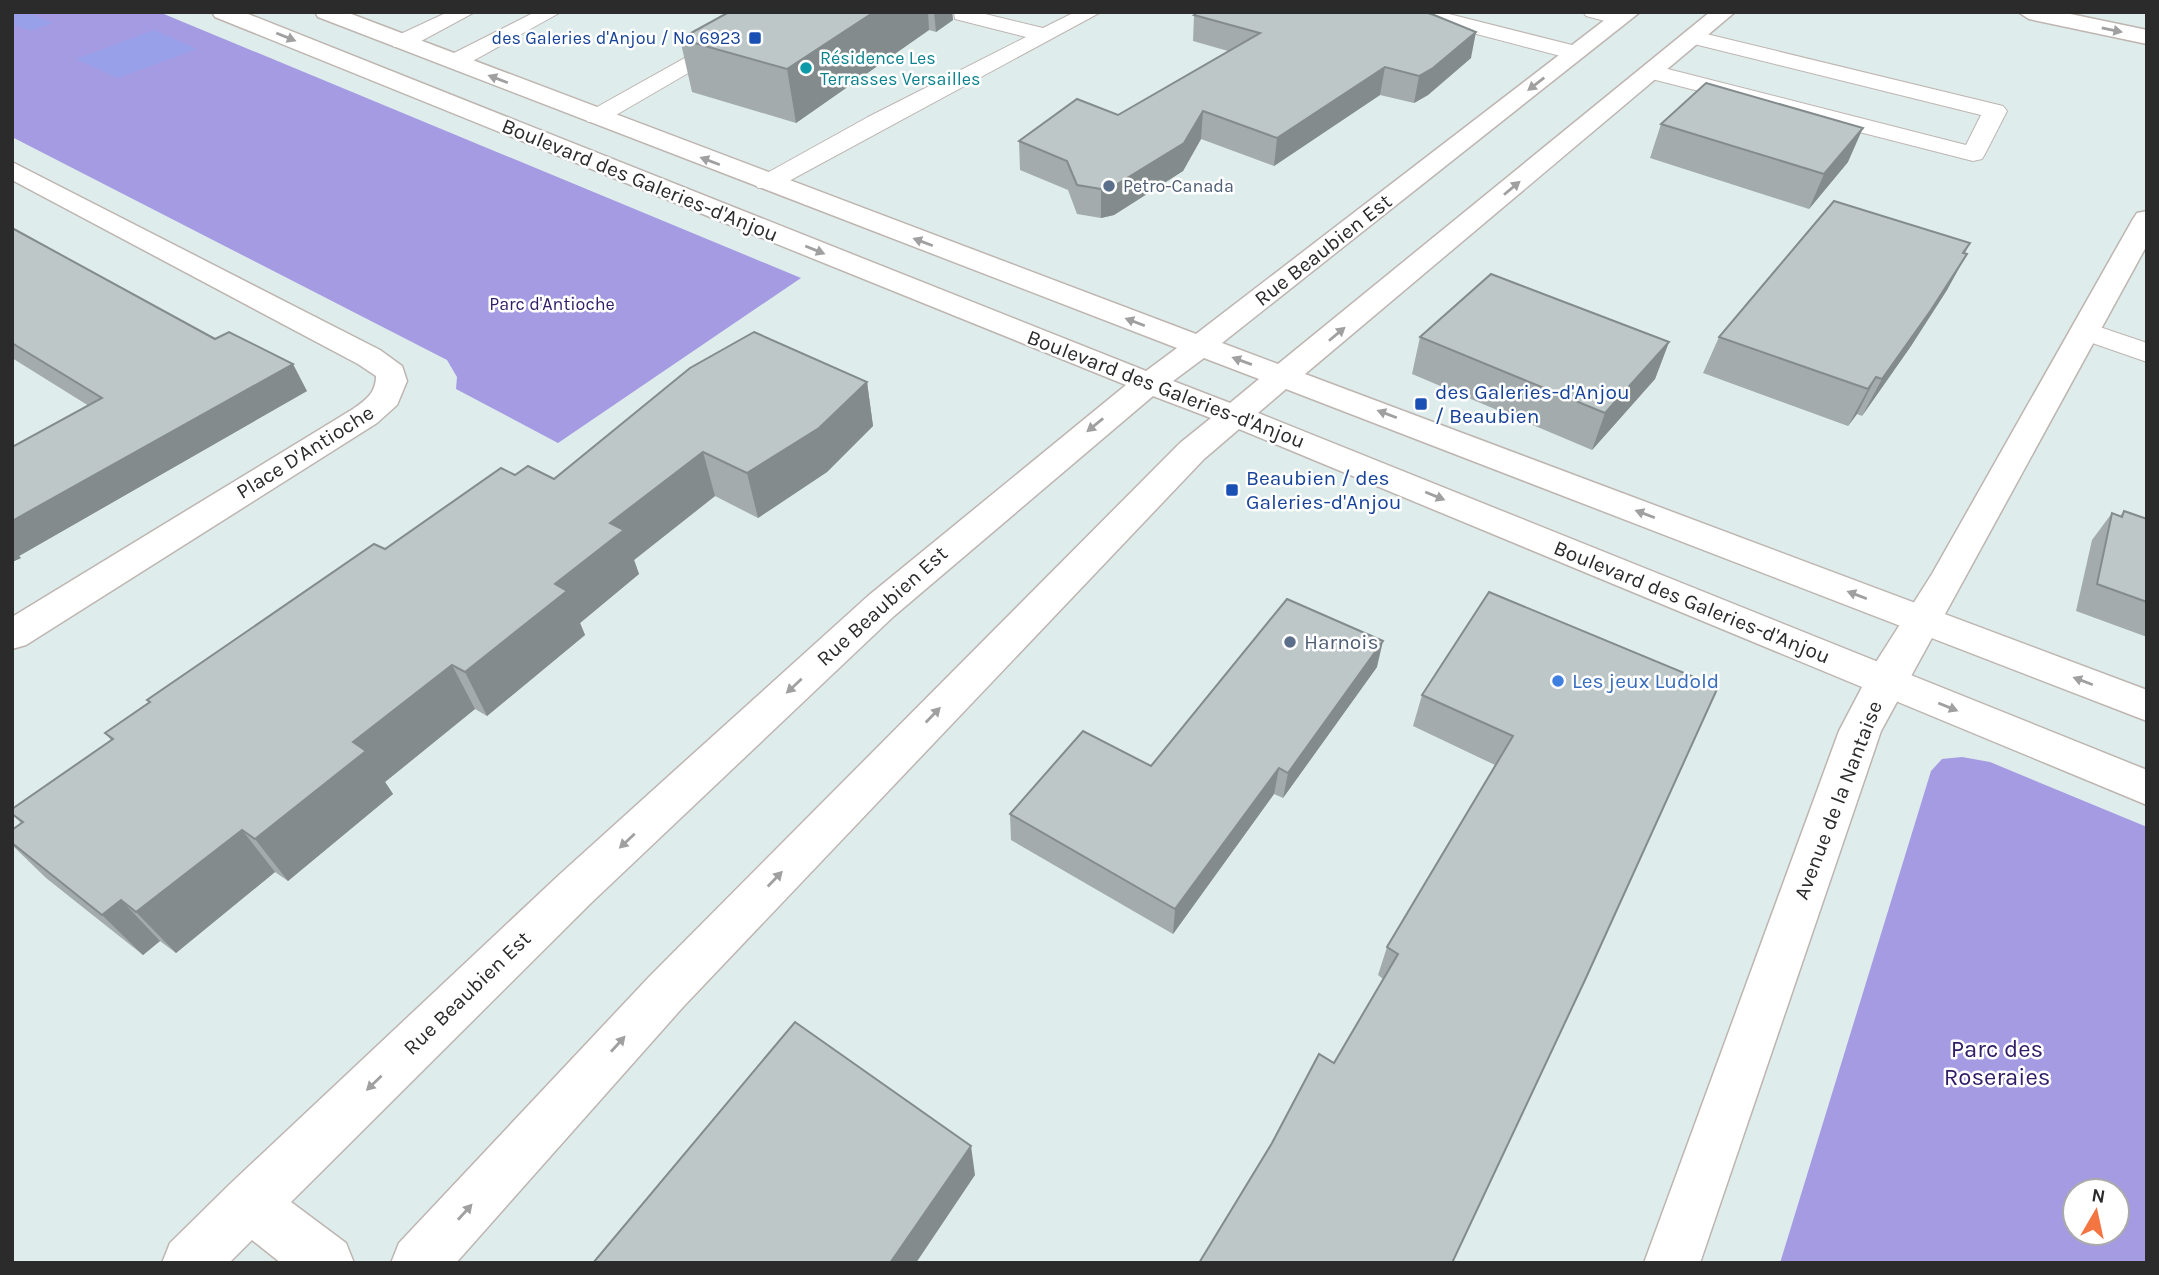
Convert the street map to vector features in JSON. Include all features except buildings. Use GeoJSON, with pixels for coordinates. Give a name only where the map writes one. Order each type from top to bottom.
{"type":"FeatureCollection","features":[{"type":"Feature","properties":{"kind":"street","name":"Boulevard des Galeries-d'Anjou"},"geometry":{"type":"LineString","coordinates":[[223,12],[1235,416],[2147,788]]}},
{"type":"Feature","properties":{"kind":"street","name":"Boulevard des Galeries-d'Anjou"},"geometry":{"type":"LineString","coordinates":[[327,12],[767,183],[2147,706]]}},
{"type":"Feature","properties":{"kind":"street"},"geometry":{"type":"LineString","coordinates":[[419,1263],[666,992],[1192,451],[1724,12]]}},
{"type":"Feature","properties":{"kind":"street"},"geometry":{"type":"LineString","coordinates":[[2029,12],[2147,37]]}},
{"type":"Feature","properties":{"kind":"street","name":"Rue Beaubien Est"},"geometry":{"type":"LineString","coordinates":[[190,1263],[575,889],[881,606],[1005,498],[1149,383],[1624,16]]}},
{"type":"Feature","properties":{"kind":"street","name":"Place D'Antioche"},"geometry":{"type":"LineString","coordinates":[[12,170],[369,357],[391,373],[392,382],[390,393],[365,416],[12,635]]}},
{"type":"Feature","properties":{"kind":"street","name":"Avenue de la Nantaise"},"geometry":{"type":"LineString","coordinates":[[1672,1263],[1860,731],[1885,681],[1947,580],[2147,219]]}},
{"type":"Feature","properties":{"kind":"street"},"geometry":{"type":"LineString","coordinates":[[249,1203],[326,1263]]}},
{"type":"Feature","properties":{"kind":"lane"},"geometry":{"type":"LineString","coordinates":[[402,41],[465,12]]}},
{"type":"Feature","properties":{"kind":"lane"},"geometry":{"type":"LineString","coordinates":[[454,62],[551,12]]}},
{"type":"Feature","properties":{"kind":"lane"},"geometry":{"type":"LineString","coordinates":[[596,117],[783,12]]}},
{"type":"Feature","properties":{"kind":"lane"},"geometry":{"type":"LineString","coordinates":[[767,183],[876,122],[1091,12]]}},
{"type":"Feature","properties":{"kind":"lane"},"geometry":{"type":"LineString","coordinates":[[1415,12],[1576,53]]}},
{"type":"Feature","properties":{"kind":"lane"},"geometry":{"type":"LineString","coordinates":[[1593,12],[1624,16]]}},
{"type":"Feature","properties":{"kind":"lane"},"geometry":{"type":"LineString","coordinates":[[962,15],[1045,36]]}},
{"type":"Feature","properties":{"kind":"lane"},"geometry":{"type":"LineString","coordinates":[[1652,72],[1973,154],[1995,111],[1694,37]]}},
{"type":"Feature","properties":{"kind":"lane"},"geometry":{"type":"LineString","coordinates":[[2085,331],[2147,353]]}},
{"type":"Feature","properties":{"kind":"green space","name":"Parc d'Antioche"},"geometry":{"type":"Polygon","coordinates":[[[12,12],[159,12],[801,278],[558,443],[456,389],[457,377],[447,360],[12,137],[12,12]]]}},
{"type":"Feature","properties":{"kind":"green space","name":"Parc des Roseraies"},"geometry":{"type":"Polygon","coordinates":[[[1962,757],[1990,762],[2147,827],[2147,1263],[1780,1263],[1931,771],[1942,759],[1962,757]]]}},
{"type":"Feature","properties":{"kind":"shaded area"},"geometry":{"type":"Polygon","coordinates":[[[12,12],[26,12],[53,23],[30,31],[12,24],[12,12]]]}},
{"type":"Feature","properties":{"kind":"shaded area"},"geometry":{"type":"Polygon","coordinates":[[[154,30],[197,49],[118,78],[76,59],[154,30]]]}},
{"type":"Feature","properties":{"kind":"place","name":"des Galeries d'Anjou / No 6923"},"geometry":{"type":"Point","coordinates":[755,38]}},
{"type":"Feature","properties":{"kind":"place","name":"Résidence Les Terrasses Versailles"},"geometry":{"type":"Point","coordinates":[806,68]}},
{"type":"Feature","properties":{"kind":"place","name":"Petro-Canada"},"geometry":{"type":"Point","coordinates":[1109,186]}},
{"type":"Feature","properties":{"kind":"place","name":"des Galeries-d'Anjou / Beaubien"},"geometry":{"type":"Point","coordinates":[1421,404]}},
{"type":"Feature","properties":{"kind":"place","name":"Beaubien / des Galeries-d'Anjou"},"geometry":{"type":"Point","coordinates":[1232,490]}},
{"type":"Feature","properties":{"kind":"place","name":"Harnois"},"geometry":{"type":"Point","coordinates":[1290,642]}},
{"type":"Feature","properties":{"kind":"place","name":"Les jeux Ludold"},"geometry":{"type":"Point","coordinates":[1558,681]}}]}
